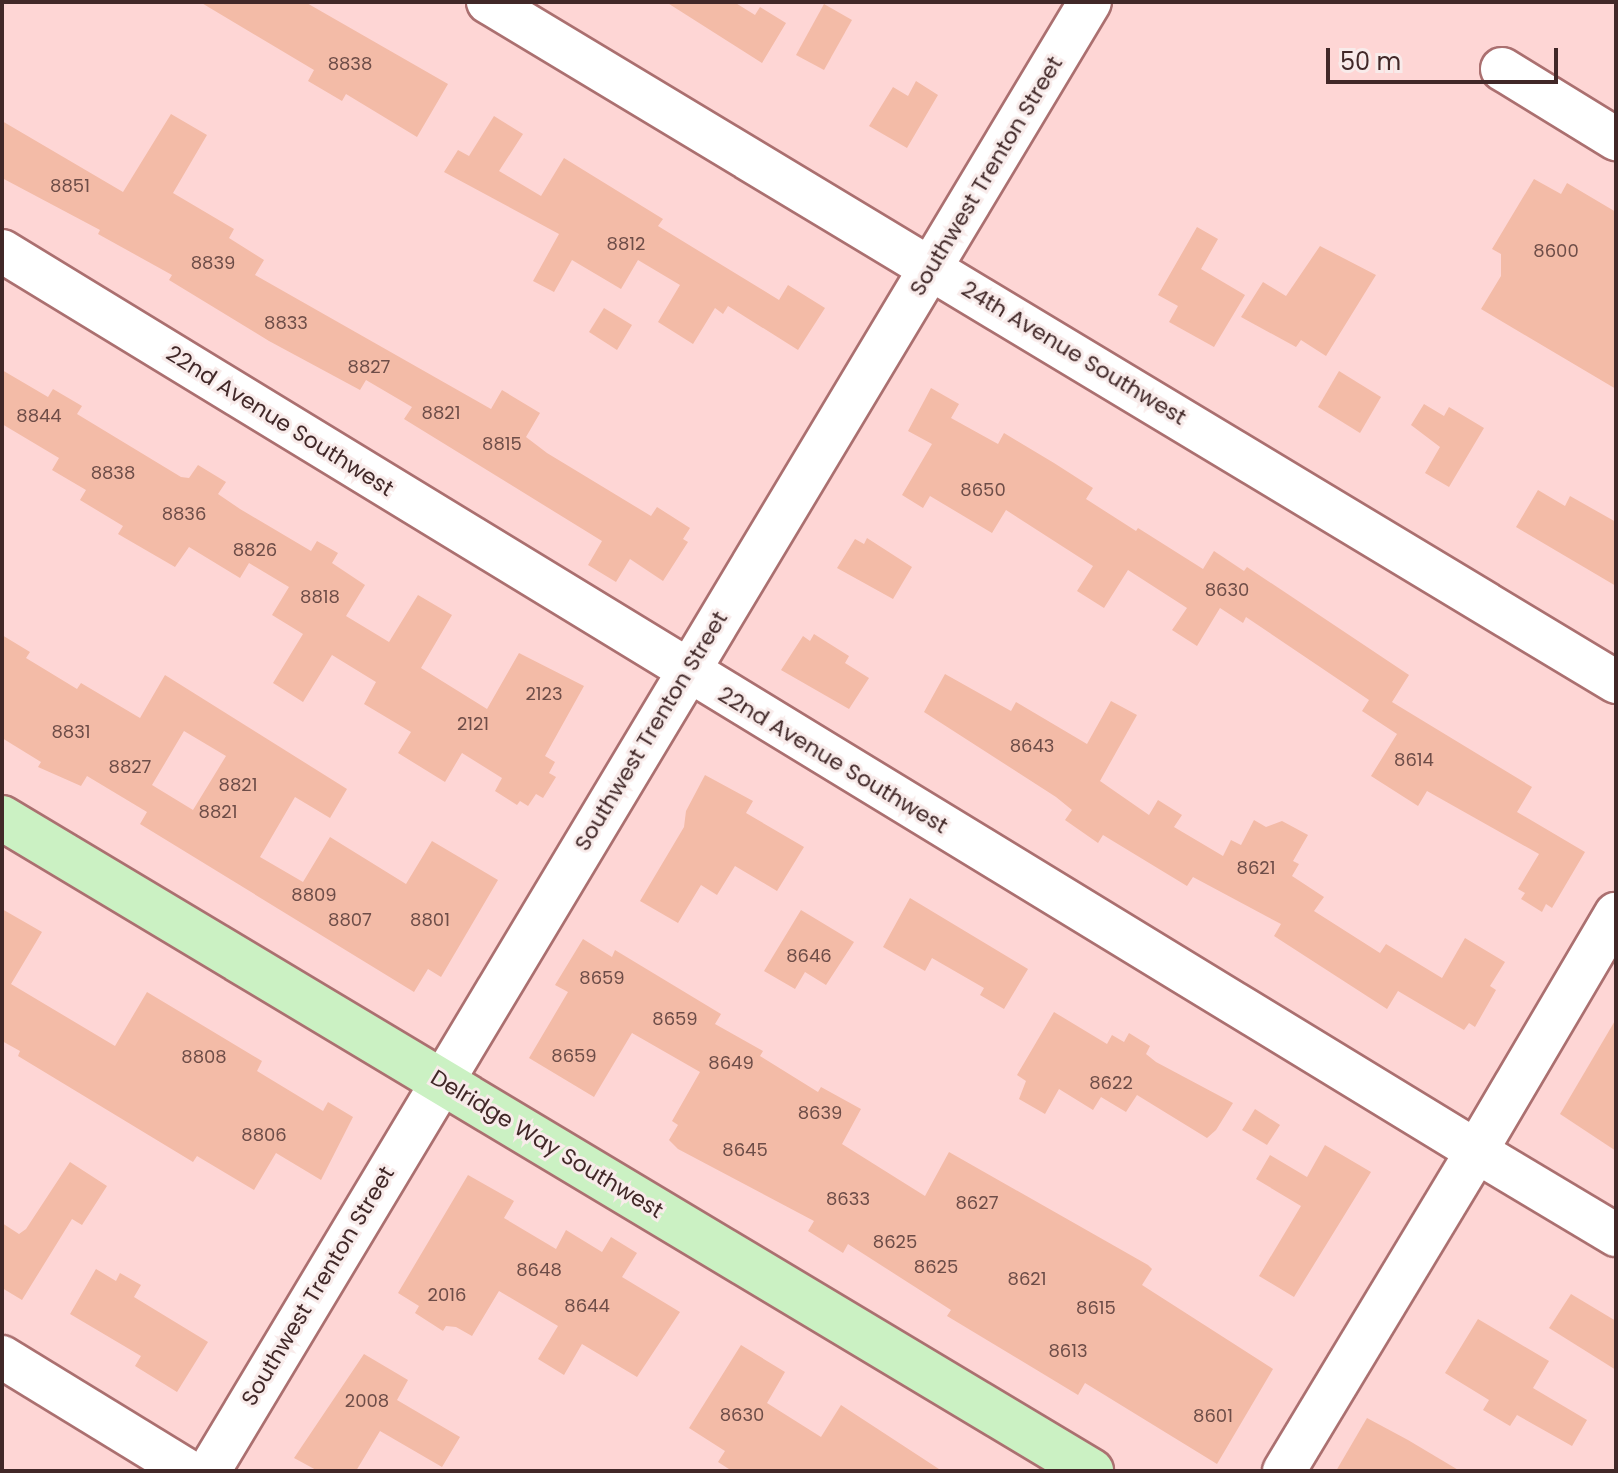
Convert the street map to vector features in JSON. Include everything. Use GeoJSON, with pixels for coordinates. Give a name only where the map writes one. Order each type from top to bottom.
{"type":"FeatureCollection","features":[{"type":"Feature","properties":{"kind":"main road","name":"Delridge Way Southwest"},"geometry":{"type":"LineString","coordinates":[[2,818],[1091,1471]]}},
{"type":"Feature","properties":{"kind":"street","name":"24th Avenue Southwest"},"geometry":{"type":"LineString","coordinates":[[488,2],[931,266],[1616,682]]}},
{"type":"Feature","properties":{"kind":"street","name":"Southwest Trenton Street"},"geometry":{"type":"LineString","coordinates":[[202,1468],[1090,2]]}},
{"type":"Feature","properties":{"kind":"street"},"geometry":{"type":"LineString","coordinates":[[1502,69],[1616,139]]}},
{"type":"Feature","properties":{"kind":"street","name":"22nd Avenue Southwest"},"geometry":{"type":"LineString","coordinates":[[2,251],[1616,1235]]}},
{"type":"Feature","properties":{"kind":"street"},"geometry":{"type":"LineString","coordinates":[[1284,1471],[1616,914]]}},
{"type":"Feature","properties":{"kind":"street"},"geometry":{"type":"LineString","coordinates":[[2,1357],[202,1468]]}},
{"type":"Feature","properties":{"kind":"building"},"geometry":{"type":"Polygon","coordinates":[[[200,2],[305,2],[448,84],[417,137],[346,94],[342,101],[308,81],[314,70],[200,2]]]}},
{"type":"Feature","properties":{"kind":"building"},"geometry":{"type":"Polygon","coordinates":[[[666,2],[734,2],[755,15],[760,7],[786,23],[762,63],[666,2]]]}},
{"type":"Feature","properties":{"kind":"building"},"geometry":{"type":"Polygon","coordinates":[[[824,4],[852,20],[824,70],[796,55],[824,4]]]}},
{"type":"Feature","properties":{"kind":"building"},"geometry":{"type":"Polygon","coordinates":[[[916,81],[938,95],[907,148],[869,126],[893,87],[908,96],[916,81]]]}},
{"type":"Feature","properties":{"kind":"building"},"geometry":{"type":"Polygon","coordinates":[[[171,114],[207,135],[173,193],[234,229],[229,238],[264,260],[255,275],[491,409],[502,390],[540,413],[526,437],[651,516],[657,507],[690,528],[683,539],[688,542],[663,581],[630,559],[616,582],[588,565],[602,541],[404,419],[412,407],[366,380],[360,390],[269,341],[169,280],[172,275],[98,234],[100,230],[2,178],[2,121],[123,192],[171,114]]]}},
{"type":"Feature","properties":{"kind":"building"},"geometry":{"type":"Polygon","coordinates":[[[494,116],[523,134],[499,171],[541,196],[564,158],[663,219],[658,226],[779,300],[788,285],[825,308],[798,350],[728,306],[723,314],[715,308],[693,344],[658,322],[680,285],[638,260],[621,289],[572,260],[554,292],[533,281],[559,234],[444,172],[458,150],[469,156],[494,116]]]}},
{"type":"Feature","properties":{"kind":"building"},"geometry":{"type":"Polygon","coordinates":[[[1534,179],[1561,194],[1567,183],[1616,212],[1616,389],[1481,309],[1501,276],[1501,254],[1492,249],[1534,179]]]}},
{"type":"Feature","properties":{"kind":"building"},"geometry":{"type":"Polygon","coordinates":[[[1197,227],[1218,239],[1201,269],[1245,295],[1214,347],[1169,322],[1178,306],[1158,295],[1197,227]]]}},
{"type":"Feature","properties":{"kind":"building"},"geometry":{"type":"Polygon","coordinates":[[[1320,246],[1376,275],[1326,356],[1301,340],[1296,347],[1241,317],[1263,282],[1286,296],[1320,246]]]}},
{"type":"Feature","properties":{"kind":"building"},"geometry":{"type":"Polygon","coordinates":[[[604,308],[632,325],[617,350],[589,332],[604,308]]]}},
{"type":"Feature","properties":{"kind":"building"},"geometry":{"type":"Polygon","coordinates":[[[2,370],[48,397],[53,389],[82,406],[77,414],[181,477],[189,478],[198,465],[226,482],[218,494],[311,551],[317,541],[338,553],[332,563],[365,585],[346,616],[389,642],[418,595],[452,615],[421,668],[487,709],[519,653],[584,686],[545,756],[555,762],[549,773],[556,777],[543,798],[536,794],[528,806],[520,801],[517,805],[495,791],[502,778],[462,753],[445,782],[398,753],[411,732],[364,704],[376,682],[332,655],[303,702],[273,683],[303,634],[272,615],[289,587],[249,563],[240,578],[189,547],[175,567],[118,534],[123,526],[80,500],[86,490],[52,470],[59,458],[2,424],[2,370]]]}},
{"type":"Feature","properties":{"kind":"building"},"geometry":{"type":"Polygon","coordinates":[[[1339,371],[1381,397],[1360,433],[1318,407],[1339,371]]]}},
{"type":"Feature","properties":{"kind":"building"},"geometry":{"type":"Polygon","coordinates":[[[931,388],[959,404],[951,418],[998,444],[1004,433],[1054,463],[1093,488],[1086,499],[1136,531],[1138,528],[1203,569],[1214,551],[1244,571],[1247,567],[1409,675],[1392,702],[1532,787],[1517,812],[1585,852],[1552,908],[1546,904],[1542,912],[1521,899],[1525,893],[1518,889],[1539,854],[1427,791],[1418,806],[1371,776],[1397,734],[1362,711],[1369,700],[1246,617],[1243,623],[1220,608],[1197,646],[1172,630],[1187,608],[1128,570],[1104,608],[1077,591],[1093,566],[1006,510],[992,533],[930,496],[923,508],[902,495],[932,444],[908,431],[931,388]]]}},
{"type":"Feature","properties":{"kind":"building"},"geometry":{"type":"Polygon","coordinates":[[[1424,404],[1444,416],[1449,407],[1484,428],[1449,487],[1425,473],[1440,447],[1411,425],[1424,404]]]}},
{"type":"Feature","properties":{"kind":"building"},"geometry":{"type":"Polygon","coordinates":[[[1538,490],[1565,506],[1570,496],[1616,522],[1616,586],[1516,527],[1538,490]]]}},
{"type":"Feature","properties":{"kind":"building"},"geometry":{"type":"Polygon","coordinates":[[[867,538],[912,567],[893,599],[837,568],[855,539],[864,544],[867,538]]]}},
{"type":"Feature","properties":{"kind":"building"},"geometry":{"type":"Polygon","coordinates":[[[814,634],[849,656],[845,663],[869,678],[849,709],[781,670],[803,636],[810,641],[814,634]]]}},
{"type":"Feature","properties":{"kind":"building"},"geometry":{"type":"Polygon","coordinates":[[[2,635],[30,652],[26,658],[77,689],[81,683],[140,718],[165,675],[347,789],[330,818],[295,797],[260,857],[303,882],[330,837],[406,884],[432,841],[498,880],[441,977],[428,969],[414,992],[140,824],[147,812],[87,776],[81,786],[38,767],[41,762],[2,738],[2,635]],[[184,731],[152,785],[193,810],[226,756],[184,731]]]}},
{"type":"Feature","properties":{"kind":"building"},"geometry":{"type":"Polygon","coordinates":[[[945,674],[1011,711],[1016,702],[1087,744],[1111,701],[1137,715],[1100,781],[1149,815],[1158,800],[1182,815],[1174,827],[1223,856],[1231,840],[1241,845],[1254,820],[1266,827],[1282,821],[1308,835],[1293,861],[1299,864],[1292,876],[1324,897],[1314,911],[1380,953],[1386,944],[1442,978],[1465,938],[1505,962],[1490,986],[1496,990],[1475,1027],[1469,1023],[1464,1030],[1398,991],[1387,1009],[1274,936],[1281,924],[1193,877],[1187,886],[1103,835],[1098,843],[1065,820],[1072,810],[1056,797],[924,712],[945,674]]]}},
{"type":"Feature","properties":{"kind":"building"},"geometry":{"type":"Polygon","coordinates":[[[705,775],[753,801],[746,813],[804,847],[777,891],[735,866],[717,895],[701,885],[678,923],[640,901],[684,827],[686,811],[705,775]]]}},
{"type":"Feature","properties":{"kind":"building"},"geometry":{"type":"Polygon","coordinates":[[[910,898],[1028,969],[1004,1009],[980,995],[984,988],[932,958],[925,971],[883,947],[910,898]]]}},
{"type":"Feature","properties":{"kind":"building"},"geometry":{"type":"Polygon","coordinates":[[[2,909],[42,932],[11,984],[115,1046],[147,992],[262,1061],[257,1071],[323,1111],[328,1102],[353,1117],[321,1180],[276,1153],[254,1190],[197,1156],[193,1162],[18,1056],[20,1051],[2,1041],[2,909]]]}},
{"type":"Feature","properties":{"kind":"building"},"geometry":{"type":"Polygon","coordinates":[[[801,910],[854,942],[826,985],[805,972],[795,989],[764,971],[801,910]]]}},
{"type":"Feature","properties":{"kind":"building"},"geometry":{"type":"Polygon","coordinates":[[[583,939],[612,957],[615,950],[721,1014],[715,1024],[763,1051],[760,1056],[818,1092],[821,1087],[861,1109],[842,1144],[925,1196],[949,1152],[1148,1265],[1152,1269],[1142,1285],[1273,1369],[1217,1464],[1085,1383],[1078,1395],[947,1316],[951,1310],[848,1244],[843,1253],[808,1231],[814,1221],[678,1149],[669,1140],[678,1125],[672,1121],[700,1072],[632,1033],[594,1097],[529,1058],[568,992],[555,985],[583,939]]]}},
{"type":"Feature","properties":{"kind":"building"},"geometry":{"type":"Polygon","coordinates":[[[1054,1012],[1107,1044],[1112,1035],[1124,1042],[1129,1033],[1150,1046],[1146,1054],[1156,1062],[1233,1103],[1216,1130],[1207,1138],[1137,1095],[1126,1112],[1101,1097],[1093,1110],[1059,1089],[1045,1114],[1019,1099],[1026,1081],[1017,1075],[1054,1012]]]}},
{"type":"Feature","properties":{"kind":"building"},"geometry":{"type":"Polygon","coordinates":[[[1616,1019],[1616,1151],[1560,1114],[1616,1019]]]}},
{"type":"Feature","properties":{"kind":"building"},"geometry":{"type":"Polygon","coordinates":[[[1255,1109],[1280,1125],[1267,1145],[1242,1130],[1255,1109]]]}},
{"type":"Feature","properties":{"kind":"building"},"geometry":{"type":"Polygon","coordinates":[[[1325,1145],[1371,1172],[1294,1297],[1259,1276],[1301,1206],[1256,1179],[1270,1155],[1307,1177],[1325,1145]]]}},
{"type":"Feature","properties":{"kind":"building"},"geometry":{"type":"Polygon","coordinates":[[[70,1162],[107,1186],[82,1225],[72,1219],[22,1300],[2,1288],[2,1223],[19,1234],[26,1229],[70,1162]]]}},
{"type":"Feature","properties":{"kind":"building"},"geometry":{"type":"Polygon","coordinates":[[[468,1175],[514,1201],[504,1218],[556,1249],[566,1230],[602,1252],[611,1237],[637,1253],[622,1277],[680,1312],[637,1377],[582,1344],[564,1375],[538,1359],[558,1326],[499,1291],[472,1336],[456,1327],[446,1326],[443,1331],[415,1313],[419,1306],[398,1293],[468,1175]]]}},
{"type":"Feature","properties":{"kind":"building"},"geometry":{"type":"Polygon","coordinates":[[[96,1269],[116,1281],[120,1273],[141,1285],[134,1297],[208,1342],[177,1392],[135,1366],[141,1356],[70,1314],[96,1269]]]}},
{"type":"Feature","properties":{"kind":"building"},"geometry":{"type":"Polygon","coordinates":[[[1571,1294],[1616,1321],[1616,1370],[1549,1328],[1571,1294]]]}},
{"type":"Feature","properties":{"kind":"building"},"geometry":{"type":"Polygon","coordinates":[[[1478,1319],[1549,1361],[1533,1388],[1587,1420],[1572,1446],[1517,1415],[1510,1426],[1483,1410],[1489,1400],[1445,1373],[1478,1319]]]}},
{"type":"Feature","properties":{"kind":"building"},"geometry":{"type":"Polygon","coordinates":[[[741,1345],[785,1372],[767,1403],[821,1437],[841,1405],[942,1471],[732,1471],[718,1462],[725,1451],[689,1428],[741,1345]]]}},
{"type":"Feature","properties":{"kind":"building"},"geometry":{"type":"Polygon","coordinates":[[[364,1354],[408,1380],[397,1400],[460,1437],[442,1467],[380,1431],[356,1471],[318,1471],[294,1458],[364,1354]]]}},
{"type":"Feature","properties":{"kind":"building"},"geometry":{"type":"Polygon","coordinates":[[[1367,1418],[1408,1440],[1460,1471],[1336,1471],[1367,1418]]]}}]}
